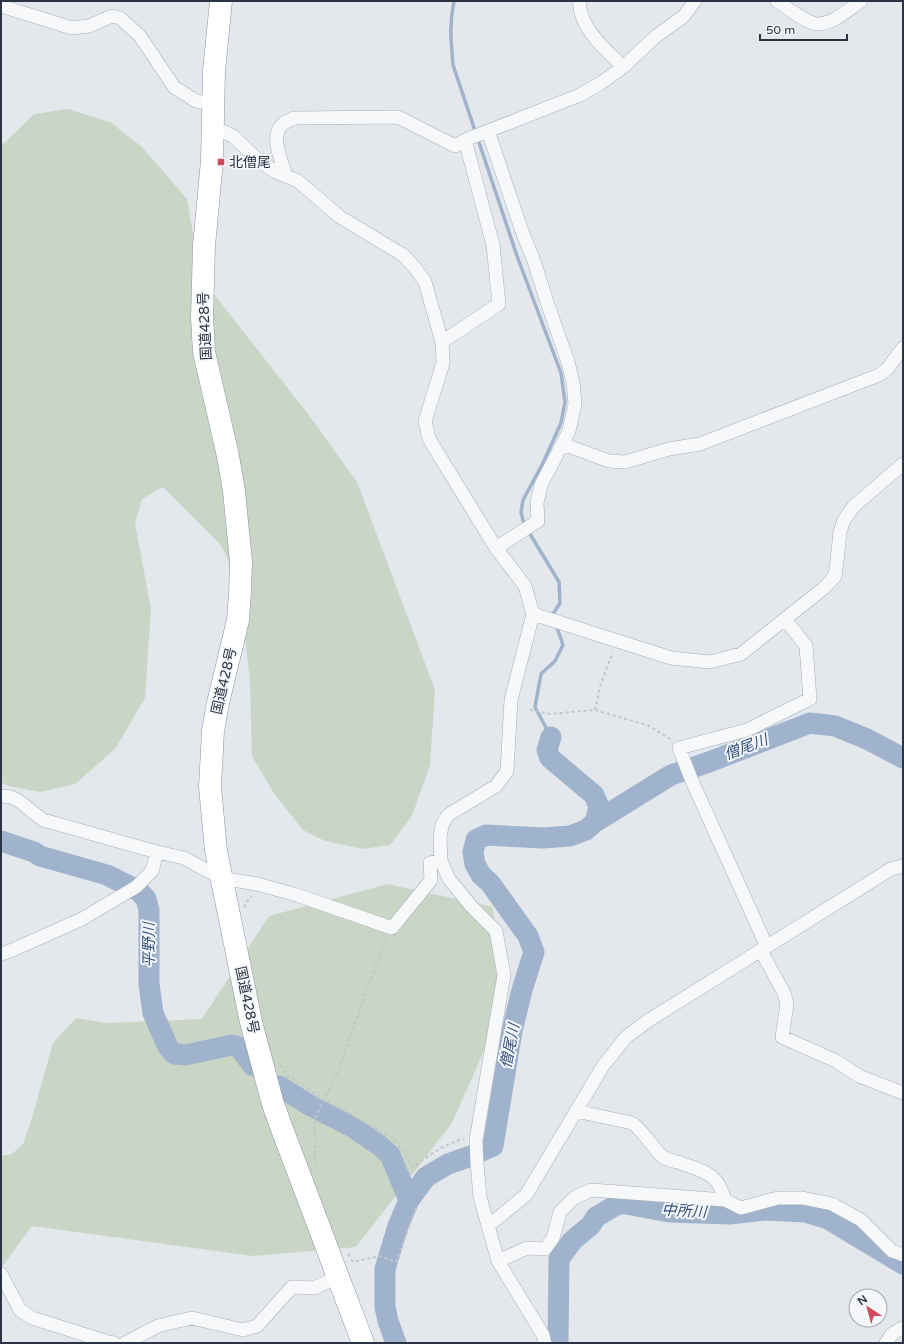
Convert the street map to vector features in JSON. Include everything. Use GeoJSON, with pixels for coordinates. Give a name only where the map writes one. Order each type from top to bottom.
{"type":"FeatureCollection","features":[{"type":"Feature","properties":{"kind":"highway","name":"国道428号"},"geometry":{"type":"LineString","coordinates":[[221,1],[216,45],[212,162],[204,246],[202,317],[204,352],[228,456],[234,491],[241,562],[238,620],[218,703],[213,731],[210,787],[212,818],[221,878],[251,1022],[267,1084],[275,1110],[363,1343]]}},
{"type":"Feature","properties":{"kind":"street"},"geometry":{"type":"LineString","coordinates":[[580,1],[585,22],[595,38],[623,68]]}},
{"type":"Feature","properties":{"kind":"street"},"geometry":{"type":"LineString","coordinates":[[286,176],[277,147],[277,132],[282,124],[294,118],[398,117],[455,146],[488,131],[580,95],[601,83],[623,68],[655,37],[684,16],[695,1]]}},
{"type":"Feature","properties":{"kind":"street"},"geometry":{"type":"LineString","coordinates":[[777,1],[798,15],[817,24],[834,20],[861,1]]}},
{"type":"Feature","properties":{"kind":"street"},"geometry":{"type":"LineString","coordinates":[[1,6],[72,28],[89,26],[112,16],[120,18],[140,36],[174,87],[196,101],[213,104]]}},
{"type":"Feature","properties":{"kind":"street"},"geometry":{"type":"LineString","coordinates":[[213,127],[233,136],[258,160],[276,172],[298,181],[340,217],[403,255],[416,269],[425,282],[442,342],[443,363],[425,421],[429,439],[496,548],[525,586],[533,614],[511,700],[507,771],[496,786],[448,815],[442,825],[440,839],[441,860],[449,879],[471,906],[496,931],[504,975],[476,1140],[476,1163],[480,1197],[498,1261],[543,1335],[545,1343]]}},
{"type":"Feature","properties":{"kind":"street"},"geometry":{"type":"LineString","coordinates":[[488,131],[568,362],[574,382],[575,404],[569,431],[541,485],[537,503],[538,521],[496,548]]}},
{"type":"Feature","properties":{"kind":"street"},"geometry":{"type":"LineString","coordinates":[[442,342],[499,304],[493,245],[466,140]]}},
{"type":"Feature","properties":{"kind":"street"},"geometry":{"type":"LineString","coordinates":[[562,444],[609,461],[625,462],[669,449],[700,444],[879,375],[888,369],[903,348]]}},
{"type":"Feature","properties":{"kind":"street"},"geometry":{"type":"LineString","coordinates":[[533,614],[671,658],[710,662],[741,654],[824,588],[835,576],[840,532],[844,520],[853,507],[903,466]]}},
{"type":"Feature","properties":{"kind":"street"},"geometry":{"type":"LineString","coordinates":[[784,620],[806,646],[810,699],[747,730],[679,748],[784,993],[787,1004],[782,1037],[836,1061],[859,1076],[903,1093]]}},
{"type":"Feature","properties":{"kind":"street"},"geometry":{"type":"LineString","coordinates":[[1,796],[11,797],[19,801],[43,820],[157,852],[184,858],[221,878],[257,884],[296,895],[392,928],[431,880],[430,863],[441,860]]}},
{"type":"Feature","properties":{"kind":"street"},"geometry":{"type":"LineString","coordinates":[[1,954],[82,919],[136,886],[152,871],[157,852]]}},
{"type":"Feature","properties":{"kind":"street"},"geometry":{"type":"LineString","coordinates":[[488,1226],[526,1195],[603,1066],[626,1037],[648,1020],[891,870],[903,866]]}},
{"type":"Feature","properties":{"kind":"street"},"geometry":{"type":"LineString","coordinates":[[576,1112],[632,1123],[639,1127],[657,1151],[665,1158],[707,1172],[716,1179],[722,1189],[725,1200]]}},
{"type":"Feature","properties":{"kind":"street"},"geometry":{"type":"LineString","coordinates":[[498,1261],[527,1248],[545,1249],[553,1238],[560,1212],[574,1198],[591,1190],[725,1200],[741,1208],[778,1198],[802,1198],[832,1204],[861,1220],[892,1251],[903,1255]]}},
{"type":"Feature","properties":{"kind":"street"},"geometry":{"type":"LineString","coordinates":[[1,1274],[20,1310],[32,1318],[114,1343]]}},
{"type":"Feature","properties":{"kind":"street"},"geometry":{"type":"LineString","coordinates":[[125,1343],[158,1326],[192,1318],[243,1330],[257,1326],[292,1287],[314,1288],[338,1277]]}},
{"type":"Feature","properties":{"kind":"street"},"geometry":{"type":"LineString","coordinates":[[886,1343],[892,1334],[903,1328]]}},
{"type":"Feature","properties":{"kind":"path"},"geometry":{"type":"LineString","coordinates":[[595,710],[601,684],[618,641]]}},
{"type":"Feature","properties":{"kind":"path"},"geometry":{"type":"LineString","coordinates":[[530,710],[550,714],[595,710],[647,725],[666,736],[679,748]]}},
{"type":"Feature","properties":{"kind":"path"},"geometry":{"type":"LineString","coordinates":[[244,912],[244,906],[248,900],[254,895],[272,888]]}},
{"type":"Feature","properties":{"kind":"path"},"geometry":{"type":"LineString","coordinates":[[315,1171],[316,1116],[339,1068],[388,934],[392,928]]}},
{"type":"Feature","properties":{"kind":"path"},"geometry":{"type":"LineString","coordinates":[[279,1062],[287,1075],[323,1099],[393,1138],[413,1167],[438,1148],[461,1140],[476,1140]]}},
{"type":"Feature","properties":{"kind":"path"},"geometry":{"type":"LineString","coordinates":[[347,1251],[353,1262],[380,1256],[396,1262],[416,1208]]}},
{"type":"Feature","properties":{"kind":"green space"},"geometry":{"type":"Polygon","coordinates":[[[68,109],[110,122],[142,147],[187,199],[196,252],[209,288],[308,414],[357,482],[435,690],[430,765],[412,816],[390,845],[363,849],[325,841],[303,830],[275,795],[252,756],[250,681],[239,584],[221,545],[163,487],[142,499],[135,523],[151,609],[145,698],[115,749],[75,784],[40,792],[8,786],[1,782],[1,146],[34,114],[68,109]]]}},
{"type":"Feature","properties":{"kind":"green space"},"geometry":{"type":"Polygon","coordinates":[[[388,884],[493,907],[502,1010],[452,1123],[356,1247],[253,1256],[32,1226],[1,1268],[1,1156],[12,1154],[23,1144],[53,1043],[76,1018],[106,1023],[202,1019],[269,916],[388,884]]]}},
{"type":"Feature","properties":{"kind":"waterway"},"geometry":{"type":"LineString","coordinates":[[454,1],[451,25],[453,65],[517,256],[561,373],[565,402],[561,423],[543,463],[523,500],[521,512],[524,524],[559,582],[560,603],[553,614],[554,617]]}},
{"type":"Feature","properties":{"kind":"waterway"},"geometry":{"type":"LineString","coordinates":[[551,737],[535,707],[541,674],[555,661],[563,645],[556,625]]}},
{"type":"Feature","properties":{"kind":"waterway","name":"僧尾川"},"geometry":{"type":"LineString","coordinates":[[595,822],[671,775],[810,723],[835,726],[867,739],[903,758]]}},
{"type":"Feature","properties":{"kind":"waterway","name":"僧尾川"},"geometry":{"type":"LineString","coordinates":[[396,1343],[388,1321],[385,1307],[385,1269],[398,1226],[409,1200],[426,1177],[448,1164],[493,1146],[512,1031],[522,990],[534,952],[528,936],[490,883],[481,875],[475,864],[473,852],[476,840],[486,835],[543,838],[570,836],[586,830],[595,822],[599,807],[594,795],[550,758],[547,750],[551,737]]}},
{"type":"Feature","properties":{"kind":"waterway","name":"平野川"},"geometry":{"type":"LineString","coordinates":[[1,841],[34,852],[40,856],[107,875],[139,891],[146,899],[149,910],[149,984],[153,1013],[168,1047],[174,1054],[185,1055],[232,1045],[239,1047],[253,1066]]}},
{"type":"Feature","properties":{"kind":"waterway","name":"平野川"},"geometry":{"type":"LineString","coordinates":[[279,1086],[311,1106],[354,1128],[379,1145],[390,1155],[409,1200]]}},
{"type":"Feature","properties":{"kind":"waterway","name":"中所川"},"geometry":{"type":"LineString","coordinates":[[558,1343],[559,1259],[572,1241],[591,1225],[596,1217],[618,1204],[626,1204],[669,1212],[730,1214],[765,1210],[805,1212],[828,1219],[903,1264]]}},
{"type":"Feature","properties":{"kind":"place","name":"北僧尾"},"geometry":{"type":"Point","coordinates":[221,162]}}]}
